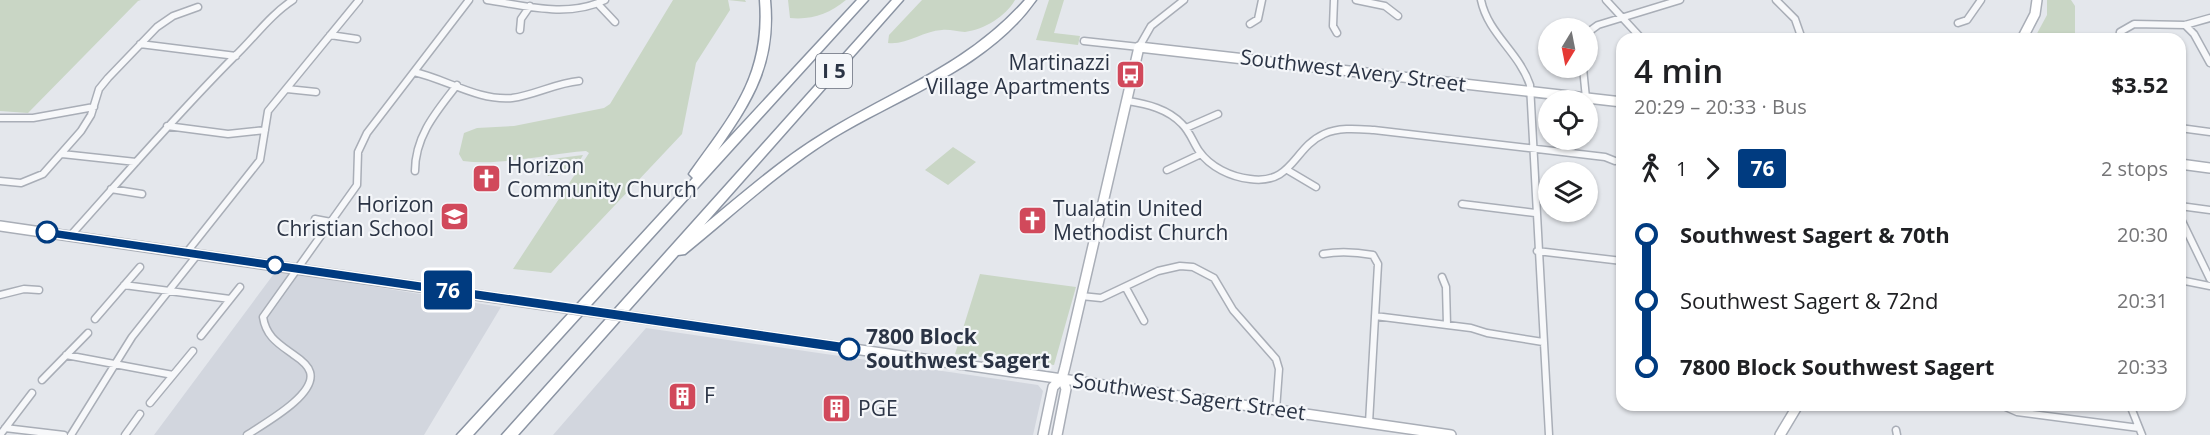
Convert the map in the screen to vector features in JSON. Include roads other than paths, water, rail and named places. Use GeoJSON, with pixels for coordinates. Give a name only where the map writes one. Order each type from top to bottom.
{"type":"FeatureCollection","features":[{"type":"Feature","properties":{"kind":"highway"},"geometry":{"type":"LineString","coordinates":[[660,221],[734,120],[749,93],[765,49],[767,17],[765,0]]}},
{"type":"Feature","properties":{"kind":"highway","name":"I 5"},"geometry":{"type":"LineString","coordinates":[[464,435],[863,0]]}},
{"type":"Feature","properties":{"kind":"highway","name":"I 5"},"geometry":{"type":"LineString","coordinates":[[509,435],[898,0]]}},
{"type":"Feature","properties":{"kind":"highway"},"geometry":{"type":"LineString","coordinates":[[651,276],[802,153],[964,59],[1009,25],[1031,0]]}},
{"type":"Feature","properties":{"kind":"main road"},"geometry":{"type":"LineString","coordinates":[[2025,33],[2035,14],[2037,0]]}},
{"type":"Feature","properties":{"kind":"main road","name":"Southwest Avery Street"},"geometry":{"type":"LineString","coordinates":[[1139,47],[1538,93]]}},
{"type":"Feature","properties":{"kind":"main road"},"geometry":{"type":"LineString","coordinates":[[1043,435],[1053,387],[1062,378],[1139,47]]}},
{"type":"Feature","properties":{"kind":"main road","name":"Southwest Avery Street"},"geometry":{"type":"LineString","coordinates":[[1598,99],[1616,101]]}},
{"type":"Feature","properties":{"kind":"main road"},"geometry":{"type":"LineString","coordinates":[[2186,165],[2210,168]]}},
{"type":"Feature","properties":{"kind":"main road","name":"Southwest Sagert Street"},"geometry":{"type":"LineString","coordinates":[[0,226],[1451,435]]}},
{"type":"Feature","properties":{"kind":"main road"},"geometry":{"type":"LineString","coordinates":[[1057,435],[1066,389],[1062,378]]}},
{"type":"Feature","properties":{"kind":"main road"},"geometry":{"type":"LineString","coordinates":[[1780,435],[1794,411]]}},
{"type":"Feature","properties":{"kind":"street"},"geometry":{"type":"LineString","coordinates":[[70,236],[201,89],[236,56],[279,9],[292,0]]}},
{"type":"Feature","properties":{"kind":"street"},"geometry":{"type":"LineString","coordinates":[[187,252],[254,170],[264,151],[265,117],[268,111],[359,0]]}},
{"type":"Feature","properties":{"kind":"street"},"geometry":{"type":"LineString","coordinates":[[247,435],[301,396],[309,384],[310,370],[303,361],[269,339],[262,327],[263,317],[357,185],[358,152],[364,140],[468,0]]}},
{"type":"Feature","properties":{"kind":"street"},"geometry":{"type":"LineString","coordinates":[[487,0],[577,10],[605,0]]}},
{"type":"Feature","properties":{"kind":"street"},"geometry":{"type":"LineString","coordinates":[[1139,47],[1151,26],[1184,0]]}},
{"type":"Feature","properties":{"kind":"street"},"geometry":{"type":"LineString","coordinates":[[1250,24],[1258,19],[1262,0]]}},
{"type":"Feature","properties":{"kind":"street"},"geometry":{"type":"LineString","coordinates":[[1334,0],[1333,26],[1337,33]]}},
{"type":"Feature","properties":{"kind":"street"},"geometry":{"type":"LineString","coordinates":[[1356,0],[1380,4],[1393,9],[1398,16]]}},
{"type":"Feature","properties":{"kind":"street"},"geometry":{"type":"LineString","coordinates":[[1481,0],[1484,16],[1491,28],[1520,60],[1528,76],[1531,92],[1535,213],[1549,435]]}},
{"type":"Feature","properties":{"kind":"street"},"geometry":{"type":"LineString","coordinates":[[1606,0],[1637,33]]}},
{"type":"Feature","properties":{"kind":"street"},"geometry":{"type":"LineString","coordinates":[[1598,25],[1680,0]]}},
{"type":"Feature","properties":{"kind":"street"},"geometry":{"type":"LineString","coordinates":[[1776,0],[1795,19],[1800,33]]}},
{"type":"Feature","properties":{"kind":"street"},"geometry":{"type":"LineString","coordinates":[[1958,23],[1967,20],[1981,0]]}},
{"type":"Feature","properties":{"kind":"street"},"geometry":{"type":"LineString","coordinates":[[598,4],[615,22]]}},
{"type":"Feature","properties":{"kind":"street"},"geometry":{"type":"LineString","coordinates":[[520,30],[521,19],[530,6]]}},
{"type":"Feature","properties":{"kind":"street"},"geometry":{"type":"LineString","coordinates":[[0,181],[21,183],[36,178],[62,154],[81,131],[94,107],[99,89],[140,44],[164,21],[198,7]]}},
{"type":"Feature","properties":{"kind":"street"},"geometry":{"type":"LineString","coordinates":[[2120,33],[2134,24],[2185,25],[2210,18]]}},
{"type":"Feature","properties":{"kind":"street"},"geometry":{"type":"LineString","coordinates":[[2185,25],[2194,34],[2210,63]]}},
{"type":"Feature","properties":{"kind":"street"},"geometry":{"type":"LineString","coordinates":[[330,35],[357,39]]}},
{"type":"Feature","properties":{"kind":"street","name":"Southwest Avery Street"},"geometry":{"type":"LineString","coordinates":[[1084,41],[1139,47]]}},
{"type":"Feature","properties":{"kind":"street"},"geometry":{"type":"LineString","coordinates":[[140,44],[236,56]]}},
{"type":"Feature","properties":{"kind":"street"},"geometry":{"type":"LineString","coordinates":[[414,72],[436,76],[490,96],[505,98],[521,96],[564,81],[579,81]]}},
{"type":"Feature","properties":{"kind":"street"},"geometry":{"type":"LineString","coordinates":[[416,171],[414,158],[418,142],[457,85]]}},
{"type":"Feature","properties":{"kind":"street"},"geometry":{"type":"LineString","coordinates":[[287,88],[316,93]]}},
{"type":"Feature","properties":{"kind":"street"},"geometry":{"type":"LineString","coordinates":[[1128,101],[1166,111],[1186,128],[1201,154],[1226,173],[1260,181],[1275,178],[1289,171],[1295,158],[1309,143],[1324,134],[1339,129],[1374,130],[1615,160]]}},
{"type":"Feature","properties":{"kind":"street"},"geometry":{"type":"LineString","coordinates":[[0,118],[33,118],[94,107]]}},
{"type":"Feature","properties":{"kind":"street"},"geometry":{"type":"LineString","coordinates":[[1186,128],[1218,114]]}},
{"type":"Feature","properties":{"kind":"street"},"geometry":{"type":"LineString","coordinates":[[167,126],[230,135],[265,130]]}},
{"type":"Feature","properties":{"kind":"street"},"geometry":{"type":"LineString","coordinates":[[2186,129],[2210,132]]}},
{"type":"Feature","properties":{"kind":"street"},"geometry":{"type":"LineString","coordinates":[[62,154],[136,162]]}},
{"type":"Feature","properties":{"kind":"street"},"geometry":{"type":"LineString","coordinates":[[1167,170],[1201,154]]}},
{"type":"Feature","properties":{"kind":"street"},"geometry":{"type":"LineString","coordinates":[[1289,171],[1316,187]]}},
{"type":"Feature","properties":{"kind":"street"},"geometry":{"type":"LineString","coordinates":[[111,189],[142,194]]}},
{"type":"Feature","properties":{"kind":"street"},"geometry":{"type":"LineString","coordinates":[[1462,204],[1535,213]]}},
{"type":"Feature","properties":{"kind":"street"},"geometry":{"type":"LineString","coordinates":[[2186,207],[2210,210]]}},
{"type":"Feature","properties":{"kind":"street"},"geometry":{"type":"LineString","coordinates":[[315,219],[331,222]]}},
{"type":"Feature","properties":{"kind":"street"},"geometry":{"type":"LineString","coordinates":[[2186,228],[2207,268],[2210,279]]}},
{"type":"Feature","properties":{"kind":"street"},"geometry":{"type":"LineString","coordinates":[[1323,254],[1336,251],[1372,255],[1378,264],[1369,423]]}},
{"type":"Feature","properties":{"kind":"street"},"geometry":{"type":"LineString","coordinates":[[1537,251],[1616,260]]}},
{"type":"Feature","properties":{"kind":"street"},"geometry":{"type":"LineString","coordinates":[[71,435],[132,337],[198,254]]}},
{"type":"Feature","properties":{"kind":"street"},"geometry":{"type":"LineString","coordinates":[[1081,296],[1101,298],[1158,271],[1180,266],[1193,267],[1214,278],[1233,310],[1276,359],[1279,369],[1276,410]]}},
{"type":"Feature","properties":{"kind":"street"},"geometry":{"type":"LineString","coordinates":[[95,319],[140,267]]}},
{"type":"Feature","properties":{"kind":"street"},"geometry":{"type":"LineString","coordinates":[[1442,277],[1446,287],[1447,325]]}},
{"type":"Feature","properties":{"kind":"street"},"geometry":{"type":"LineString","coordinates":[[2186,281],[2210,286]]}},
{"type":"Feature","properties":{"kind":"street"},"geometry":{"type":"LineString","coordinates":[[124,285],[230,299]]}},
{"type":"Feature","properties":{"kind":"street"},"geometry":{"type":"LineString","coordinates":[[201,336],[240,287]]}},
{"type":"Feature","properties":{"kind":"street"},"geometry":{"type":"LineString","coordinates":[[1126,288],[1144,321]]}},
{"type":"Feature","properties":{"kind":"street"},"geometry":{"type":"LineString","coordinates":[[0,295],[24,289],[39,290]]}},
{"type":"Feature","properties":{"kind":"street"},"geometry":{"type":"LineString","coordinates":[[1375,316],[1447,325],[1543,342]]}},
{"type":"Feature","properties":{"kind":"street"},"geometry":{"type":"LineString","coordinates":[[42,380],[88,333]]}},
{"type":"Feature","properties":{"kind":"street"},"geometry":{"type":"LineString","coordinates":[[150,403],[193,351]]}},
{"type":"Feature","properties":{"kind":"street"},"geometry":{"type":"LineString","coordinates":[[66,355],[173,375]]}},
{"type":"Feature","properties":{"kind":"street"},"geometry":{"type":"LineString","coordinates":[[2,432],[32,393]]}},
{"type":"Feature","properties":{"kind":"street"},"geometry":{"type":"LineString","coordinates":[[2015,411],[2141,432]]}},
{"type":"Feature","properties":{"kind":"street"},"geometry":{"type":"LineString","coordinates":[[2132,411],[2141,432]]}},
{"type":"Feature","properties":{"kind":"street"},"geometry":{"type":"LineString","coordinates":[[125,435],[140,414]]}},
{"type":"Feature","properties":{"kind":"street"},"geometry":{"type":"LineString","coordinates":[[2,432],[64,435]]}},
{"type":"Feature","properties":{"kind":"place","name":"Martinazzi Village Apartments"},"geometry":{"type":"Point","coordinates":[1131,75]}},
{"type":"Feature","properties":{"kind":"place","name":"Horizon Community Church"},"geometry":{"type":"Point","coordinates":[486,178]}},
{"type":"Feature","properties":{"kind":"place","name":"Horizon Christian School"},"geometry":{"type":"Point","coordinates":[455,217]}},
{"type":"Feature","properties":{"kind":"place","name":"Tualatin United Methodist Church"},"geometry":{"type":"Point","coordinates":[1032,221]}},
{"type":"Feature","properties":{"kind":"place","name":"7800 Block Southwest Sagert"},"geometry":{"type":"Point","coordinates":[849,349]}},
{"type":"Feature","properties":{"kind":"place","name":"F"},"geometry":{"type":"Point","coordinates":[683,396]}},
{"type":"Feature","properties":{"kind":"place","name":"PGE"},"geometry":{"type":"Point","coordinates":[837,409]}}]}
